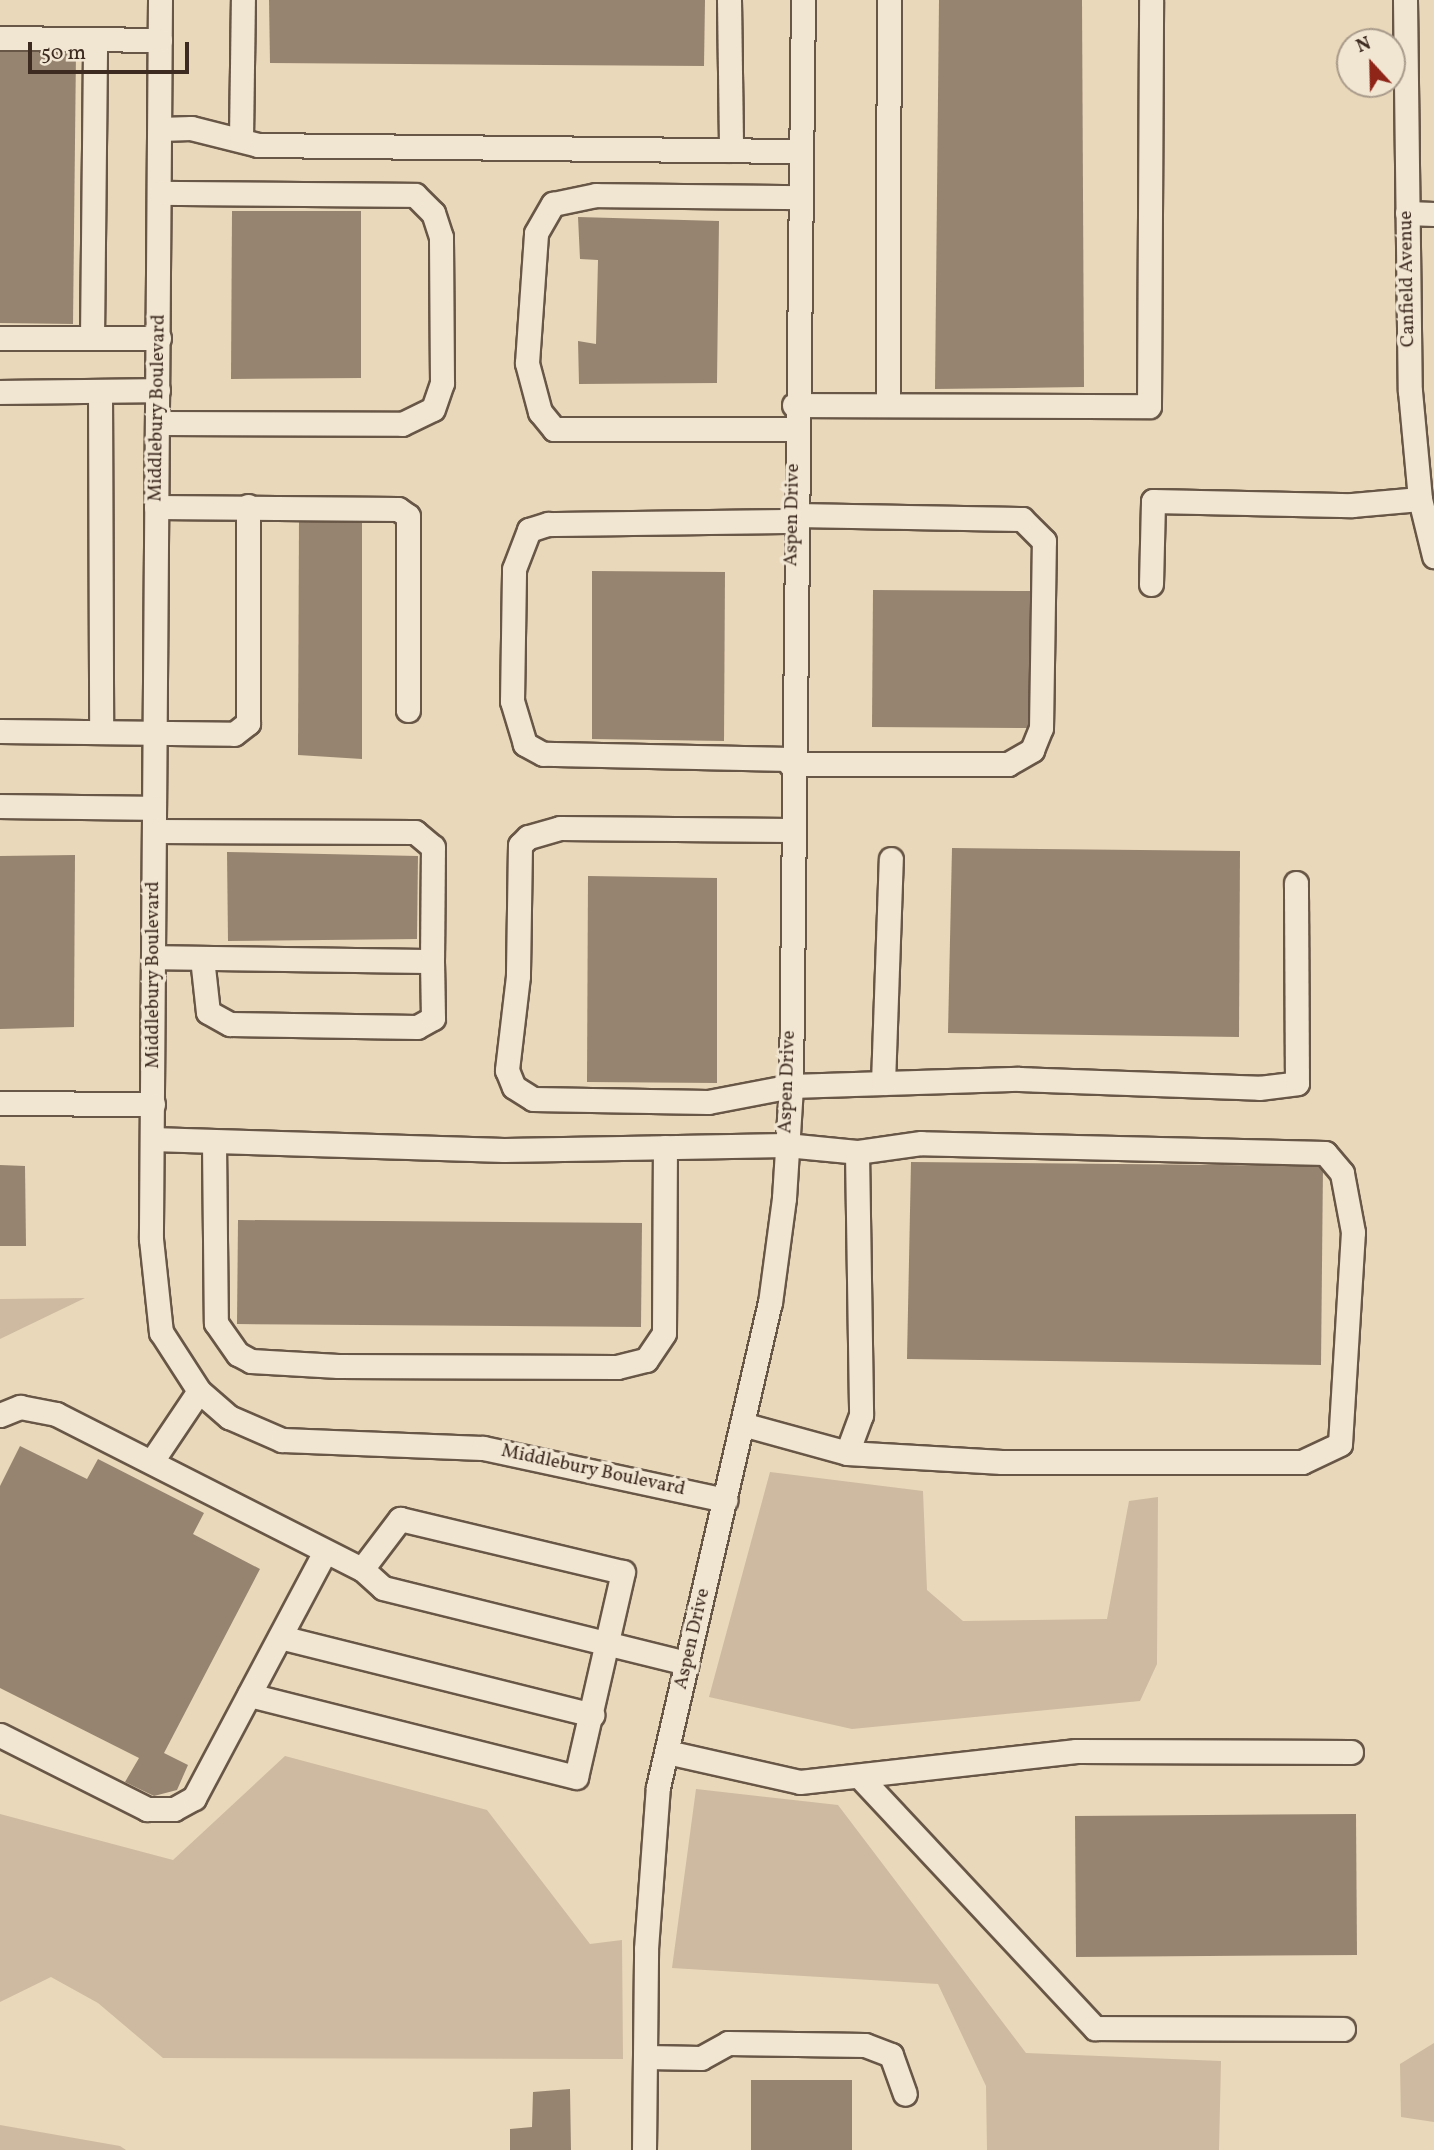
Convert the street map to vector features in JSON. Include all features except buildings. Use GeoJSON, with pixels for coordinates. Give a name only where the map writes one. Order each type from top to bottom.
{"type":"FeatureCollection","features":[{"type":"Feature","properties":{"kind":"street","name":"Middlebury Boulevard"},"geometry":{"type":"LineString","coordinates":[[160,0],[161,194],[152,1139],[155,1310],[170,1350],[199,1391],[229,1417],[282,1440],[483,1448],[725,1500]]}},
{"type":"Feature","properties":{"kind":"street"},"geometry":{"type":"LineString","coordinates":[[241,138],[243,0]]}},
{"type":"Feature","properties":{"kind":"street"},"geometry":{"type":"LineString","coordinates":[[729,0],[730,150]]}},
{"type":"Feature","properties":{"kind":"street","name":"Aspen Drive"},"geometry":{"type":"LineString","coordinates":[[645,2150],[651,1853],[667,1752],[770,1303],[791,1086],[790,761],[796,151],[803,0]]}},
{"type":"Feature","properties":{"kind":"street"},"geometry":{"type":"LineString","coordinates":[[888,405],[889,0]]}},
{"type":"Feature","properties":{"kind":"street"},"geometry":{"type":"LineString","coordinates":[[794,405],[1149,406],[1152,0]]}},
{"type":"Feature","properties":{"kind":"street","name":"Canfield Avenue"},"geometry":{"type":"LineString","coordinates":[[1405,0],[1410,391],[1420,499],[1434,556]]}},
{"type":"Feature","properties":{"kind":"street"},"geometry":{"type":"LineString","coordinates":[[0,38],[160,40]]}},
{"type":"Feature","properties":{"kind":"street"},"geometry":{"type":"LineString","coordinates":[[92,338],[94,40]]}},
{"type":"Feature","properties":{"kind":"street"},"geometry":{"type":"LineString","coordinates":[[160,129],[241,138],[258,145],[796,151]]}},
{"type":"Feature","properties":{"kind":"street"},"geometry":{"type":"LineString","coordinates":[[158,423],[402,424],[433,409],[442,383],[441,237],[433,213],[415,195],[161,194]]}},
{"type":"Feature","properties":{"kind":"street"},"geometry":{"type":"LineString","coordinates":[[794,429],[554,429],[540,412],[527,363],[536,233],[553,204],[596,195],[796,197]]}},
{"type":"Feature","properties":{"kind":"street"},"geometry":{"type":"LineString","coordinates":[[1407,213],[1434,214]]}},
{"type":"Feature","properties":{"kind":"street"},"geometry":{"type":"LineString","coordinates":[[0,338],[159,338]]}},
{"type":"Feature","properties":{"kind":"street"},"geometry":{"type":"LineString","coordinates":[[0,392],[158,390]]}},
{"type":"Feature","properties":{"kind":"street"},"geometry":{"type":"LineString","coordinates":[[100,391],[102,730]]}},
{"type":"Feature","properties":{"kind":"street"},"geometry":{"type":"LineString","coordinates":[[1151,584],[1153,500],[1352,505],[1420,499]]}},
{"type":"Feature","properties":{"kind":"street"},"geometry":{"type":"LineString","coordinates":[[0,730],[234,734],[248,723],[248,506]]}},
{"type":"Feature","properties":{"kind":"street"},"geometry":{"type":"LineString","coordinates":[[156,507],[398,509],[408,516],[408,710]]}},
{"type":"Feature","properties":{"kind":"street"},"geometry":{"type":"LineString","coordinates":[[793,518],[1022,519],[1044,541],[1041,727],[1032,750],[1008,764],[790,761],[543,754],[525,744],[512,701],[514,569],[529,530],[548,524],[793,518]]}},
{"type":"Feature","properties":{"kind":"street"},"geometry":{"type":"LineString","coordinates":[[0,806],[154,820],[415,832],[433,847],[433,1018],[417,1027],[230,1024],[208,1012],[202,958]]}},
{"type":"Feature","properties":{"kind":"street"},"geometry":{"type":"LineString","coordinates":[[790,830],[560,828],[528,837],[520,845],[518,976],[507,1070],[514,1087],[533,1099],[708,1102],[791,1086],[883,1083],[1019,1079],[1259,1088],[1297,1083],[1296,883]]}},
{"type":"Feature","properties":{"kind":"street"},"geometry":{"type":"LineString","coordinates":[[883,1083],[891,859]]}},
{"type":"Feature","properties":{"kind":"street"},"geometry":{"type":"LineString","coordinates":[[155,957],[432,961]]}},
{"type":"Feature","properties":{"kind":"street"},"geometry":{"type":"LineString","coordinates":[[0,1102],[153,1104]]}},
{"type":"Feature","properties":{"kind":"street"},"geometry":{"type":"LineString","coordinates":[[152,1139],[214,1143],[665,1147],[786,1144],[857,1152],[921,1143],[1325,1153],[1342,1173],[1353,1232],[1348,1386],[1340,1444],[1302,1461],[1002,1462],[847,1453],[742,1424]]}},
{"type":"Feature","properties":{"kind":"street"},"geometry":{"type":"LineString","coordinates":[[214,1143],[216,1323],[238,1354],[251,1361],[338,1366],[617,1367],[646,1360],[664,1333],[665,1147]]}},
{"type":"Feature","properties":{"kind":"street"},"geometry":{"type":"LineString","coordinates":[[847,1453],[861,1415],[857,1152]]}},
{"type":"Feature","properties":{"kind":"street"},"geometry":{"type":"LineString","coordinates":[[152,1461],[199,1391]]}},
{"type":"Feature","properties":{"kind":"street"},"geometry":{"type":"LineString","coordinates":[[0,1415],[20,1408],[56,1414],[362,1569],[383,1588],[687,1662]]}},
{"type":"Feature","properties":{"kind":"street"},"geometry":{"type":"LineString","coordinates":[[249,1695],[576,1777],[609,1643],[623,1572],[400,1519],[362,1569]]}},
{"type":"Feature","properties":{"kind":"street"},"geometry":{"type":"LineString","coordinates":[[0,1735],[147,1809],[174,1809],[194,1798],[325,1552]]}},
{"type":"Feature","properties":{"kind":"street"},"geometry":{"type":"LineString","coordinates":[[280,1637],[592,1715]]}},
{"type":"Feature","properties":{"kind":"street"},"geometry":{"type":"LineString","coordinates":[[667,1752],[800,1782],[1076,1751],[1351,1752]]}},
{"type":"Feature","properties":{"kind":"street"},"geometry":{"type":"LineString","coordinates":[[860,1777],[1095,2028],[1343,2029]]}},
{"type":"Feature","properties":{"kind":"street"},"geometry":{"type":"LineString","coordinates":[[646,2057],[701,2057],[727,2043],[866,2045],[891,2055],[905,2094]]}},
{"type":"Feature","properties":{"kind":"shaded area"},"geometry":{"type":"Polygon","coordinates":[[[85,1298],[0,1339],[0,1299],[85,1298]]]}},
{"type":"Feature","properties":{"kind":"shaded area"},"geometry":{"type":"Polygon","coordinates":[[[770,1472],[923,1491],[927,1590],[963,1621],[1107,1619],[1129,1501],[1158,1497],[1157,1664],[1140,1701],[852,1729],[709,1697],[770,1472]]]}},
{"type":"Feature","properties":{"kind":"shaded area"},"geometry":{"type":"Polygon","coordinates":[[[285,1756],[487,1810],[590,1944],[622,1940],[623,2059],[163,2058],[98,2003],[51,1977],[0,2002],[0,1814],[173,1860],[285,1756]]]}},
{"type":"Feature","properties":{"kind":"shaded area"},"geometry":{"type":"Polygon","coordinates":[[[696,1789],[838,1805],[1026,2053],[1221,2061],[1219,2150],[987,2150],[986,2086],[938,1984],[672,1968],[696,1789]]]}},
{"type":"Feature","properties":{"kind":"shaded area"},"geometry":{"type":"Polygon","coordinates":[[[1434,2043],[1434,2122],[1401,2117],[1400,2064],[1434,2043]]]}},
{"type":"Feature","properties":{"kind":"shaded area"},"geometry":{"type":"Polygon","coordinates":[[[0,2125],[120,2146],[126,2150],[0,2150],[0,2125]]]}}]}
